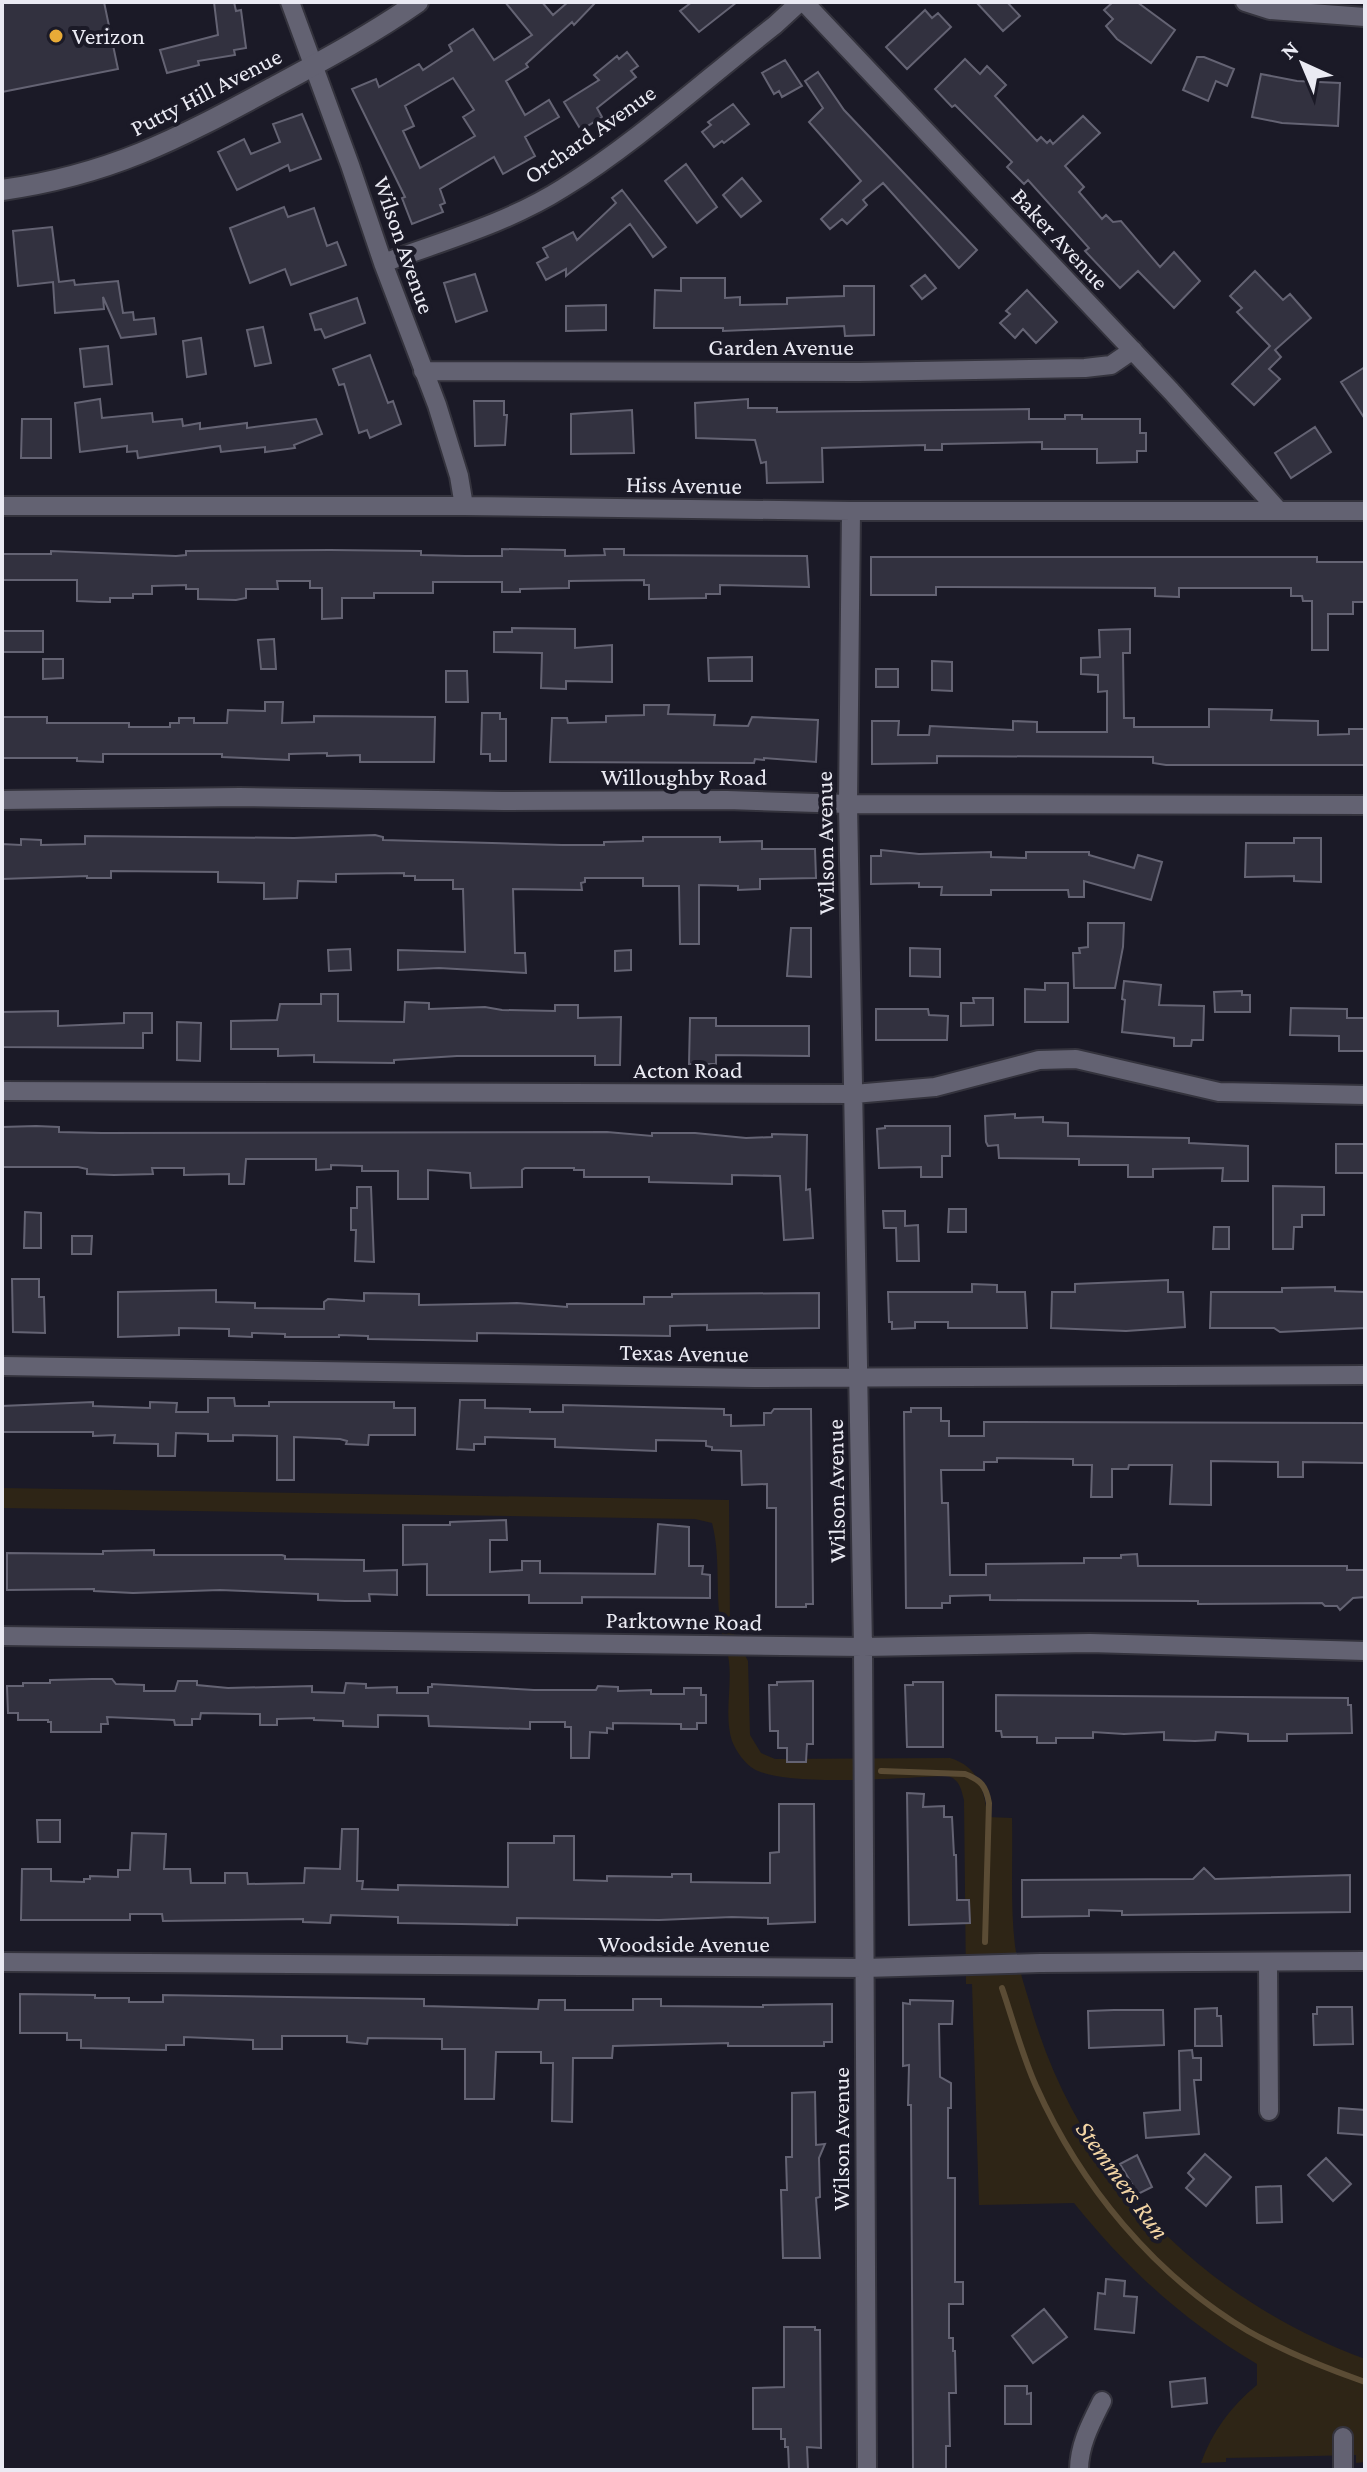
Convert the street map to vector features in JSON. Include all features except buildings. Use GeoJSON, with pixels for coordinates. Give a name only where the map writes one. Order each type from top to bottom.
{"type":"FeatureCollection","features":[{"type":"Feature","properties":{"kind":"main road","name":"Putty Hill Avenue"},"geometry":{"type":"LineString","coordinates":[[2,190],[72,178],[125,161],[176,139],[313,66],[418,2]]}},
{"type":"Feature","properties":{"kind":"street","name":"Wilson Avenue"},"geometry":{"type":"LineString","coordinates":[[290,2],[437,405],[455,462],[464,506]]}},
{"type":"Feature","properties":{"kind":"street","name":"Orchard Avenue"},"geometry":{"type":"LineString","coordinates":[[383,263],[512,215],[561,189],[642,130],[802,2]]}},
{"type":"Feature","properties":{"kind":"street","name":"Baker Avenue"},"geometry":{"type":"LineString","coordinates":[[802,2],[1133,350],[1279,511]]}},
{"type":"Feature","properties":{"kind":"street"},"geometry":{"type":"LineString","coordinates":[[1245,2],[1270,10],[1365,17]]}},
{"type":"Feature","properties":{"kind":"street","name":"Garden Avenue"},"geometry":{"type":"LineString","coordinates":[[423,371],[859,372],[1085,368],[1111,365],[1133,350]]}},
{"type":"Feature","properties":{"kind":"street","name":"Hiss Avenue"},"geometry":{"type":"LineString","coordinates":[[2,506],[1365,511]]}},
{"type":"Feature","properties":{"kind":"street","name":"Wilson Avenue"},"geometry":{"type":"LineString","coordinates":[[851,511],[848,804],[863,1647],[867,2470]]}},
{"type":"Feature","properties":{"kind":"street","name":"Willoughby Road"},"geometry":{"type":"LineString","coordinates":[[2,800],[240,797],[727,800],[848,804],[1365,805]]}},
{"type":"Feature","properties":{"kind":"street","name":"Acton Road"},"geometry":{"type":"LineString","coordinates":[[2,1091],[854,1094],[935,1087],[1039,1060],[1076,1059],[1219,1092],[1365,1095]]}},
{"type":"Feature","properties":{"kind":"street","name":"Texas Avenue"},"geometry":{"type":"LineString","coordinates":[[2,1366],[754,1378],[1365,1375]]}},
{"type":"Feature","properties":{"kind":"street","name":"Parktowne Road"},"geometry":{"type":"LineString","coordinates":[[2,1636],[863,1647],[1090,1643],[1365,1651]]}},
{"type":"Feature","properties":{"kind":"street","name":"Woodside Avenue"},"geometry":{"type":"LineString","coordinates":[[2,1962],[864,1968],[1040,1963],[1365,1961]]}},
{"type":"Feature","properties":{"kind":"street"},"geometry":{"type":"LineString","coordinates":[[1268,1963],[1269,2111]]}},
{"type":"Feature","properties":{"kind":"street"},"geometry":{"type":"LineString","coordinates":[[1079,2470],[1088,2429],[1102,2401]]}},
{"type":"Feature","properties":{"kind":"street"},"geometry":{"type":"LineString","coordinates":[[1343,2437],[1343,2470]]}},
{"type":"Feature","properties":{"kind":"shaded area"},"geometry":{"type":"Polygon","coordinates":[[[2,1488],[729,1500],[730,1626],[748,1661],[750,1735],[761,1753],[775,1759],[950,1758],[968,1767],[974,1774],[982,1789],[988,1817],[1012,1818],[1013,1914],[1018,1962],[1054,2071],[1082,2127],[1116,2178],[1156,2225],[1201,2266],[1252,2303],[1306,2334],[1365,2359],[1365,2462],[1356,2463],[1356,2455],[1226,2458],[1226,2462],[1201,2463],[1223,2420],[1257,2385],[1257,2364],[1205,2330],[1158,2292],[1115,2250],[1074,2203],[979,2205],[972,1984],[966,1984],[964,1800],[961,1789],[958,1782],[948,1776],[819,1780],[770,1775],[744,1761],[730,1731],[729,1662],[719,1613],[712,1523],[695,1519],[2,1508],[2,1488]]]}},
{"type":"Feature","properties":{"kind":"waterway","name":"Stemmers Run"},"geometry":{"type":"LineString","coordinates":[[881,1771],[965,1774],[979,1781],[984,1788],[989,1803],[985,1942]]}},
{"type":"Feature","properties":{"kind":"waterway","name":"Stemmers Run"},"geometry":{"type":"LineString","coordinates":[[1002,1988],[1031,2074],[1054,2123],[1074,2158],[1123,2225],[1181,2283],[1248,2331],[1305,2359],[1365,2382]]}},
{"type":"Feature","properties":{"kind":"place","name":"Verizon"},"geometry":{"type":"Point","coordinates":[56,36]}}]}
